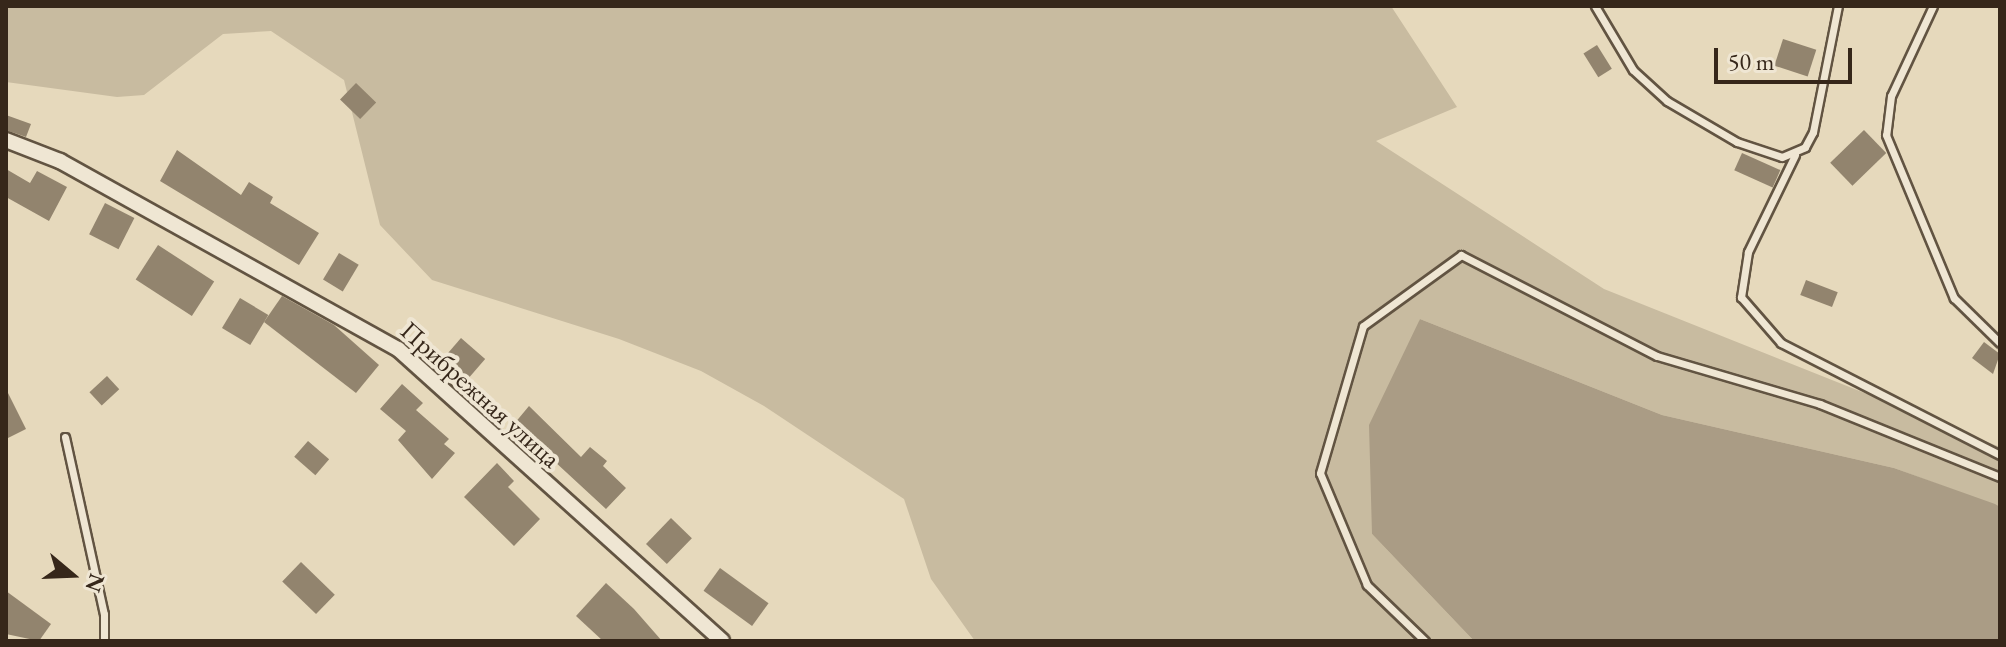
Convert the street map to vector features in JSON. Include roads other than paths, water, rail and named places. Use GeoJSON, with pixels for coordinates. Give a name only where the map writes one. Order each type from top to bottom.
{"type":"FeatureCollection","features":[{"type":"Feature","properties":{"kind":"street","name":"Прибрежная улица"},"geometry":{"type":"LineString","coordinates":[[6,140],[60,161],[398,349],[722,641]]}},
{"type":"Feature","properties":{"kind":"lane"},"geometry":{"type":"LineString","coordinates":[[1595,6],[1633,70],[1667,101],[1737,142],[1795,155]]}},
{"type":"Feature","properties":{"kind":"lane"},"geometry":{"type":"LineString","coordinates":[[1838,6],[1821,107],[1805,147],[1795,155],[1748,252],[1741,297],[1781,343],[2000,455]]}},
{"type":"Feature","properties":{"kind":"lane"},"geometry":{"type":"LineString","coordinates":[[1933,6],[1891,96],[1886,135],[1954,298],[2000,343]]}},
{"type":"Feature","properties":{"kind":"lane"},"geometry":{"type":"LineString","coordinates":[[1425,641],[1367,585],[1320,473],[1363,326],[1461,255],[1657,356],[1820,404],[2000,477]]}},
{"type":"Feature","properties":{"kind":"lane"},"geometry":{"type":"LineString","coordinates":[[65,437],[104,614],[104,641]]}}]}
